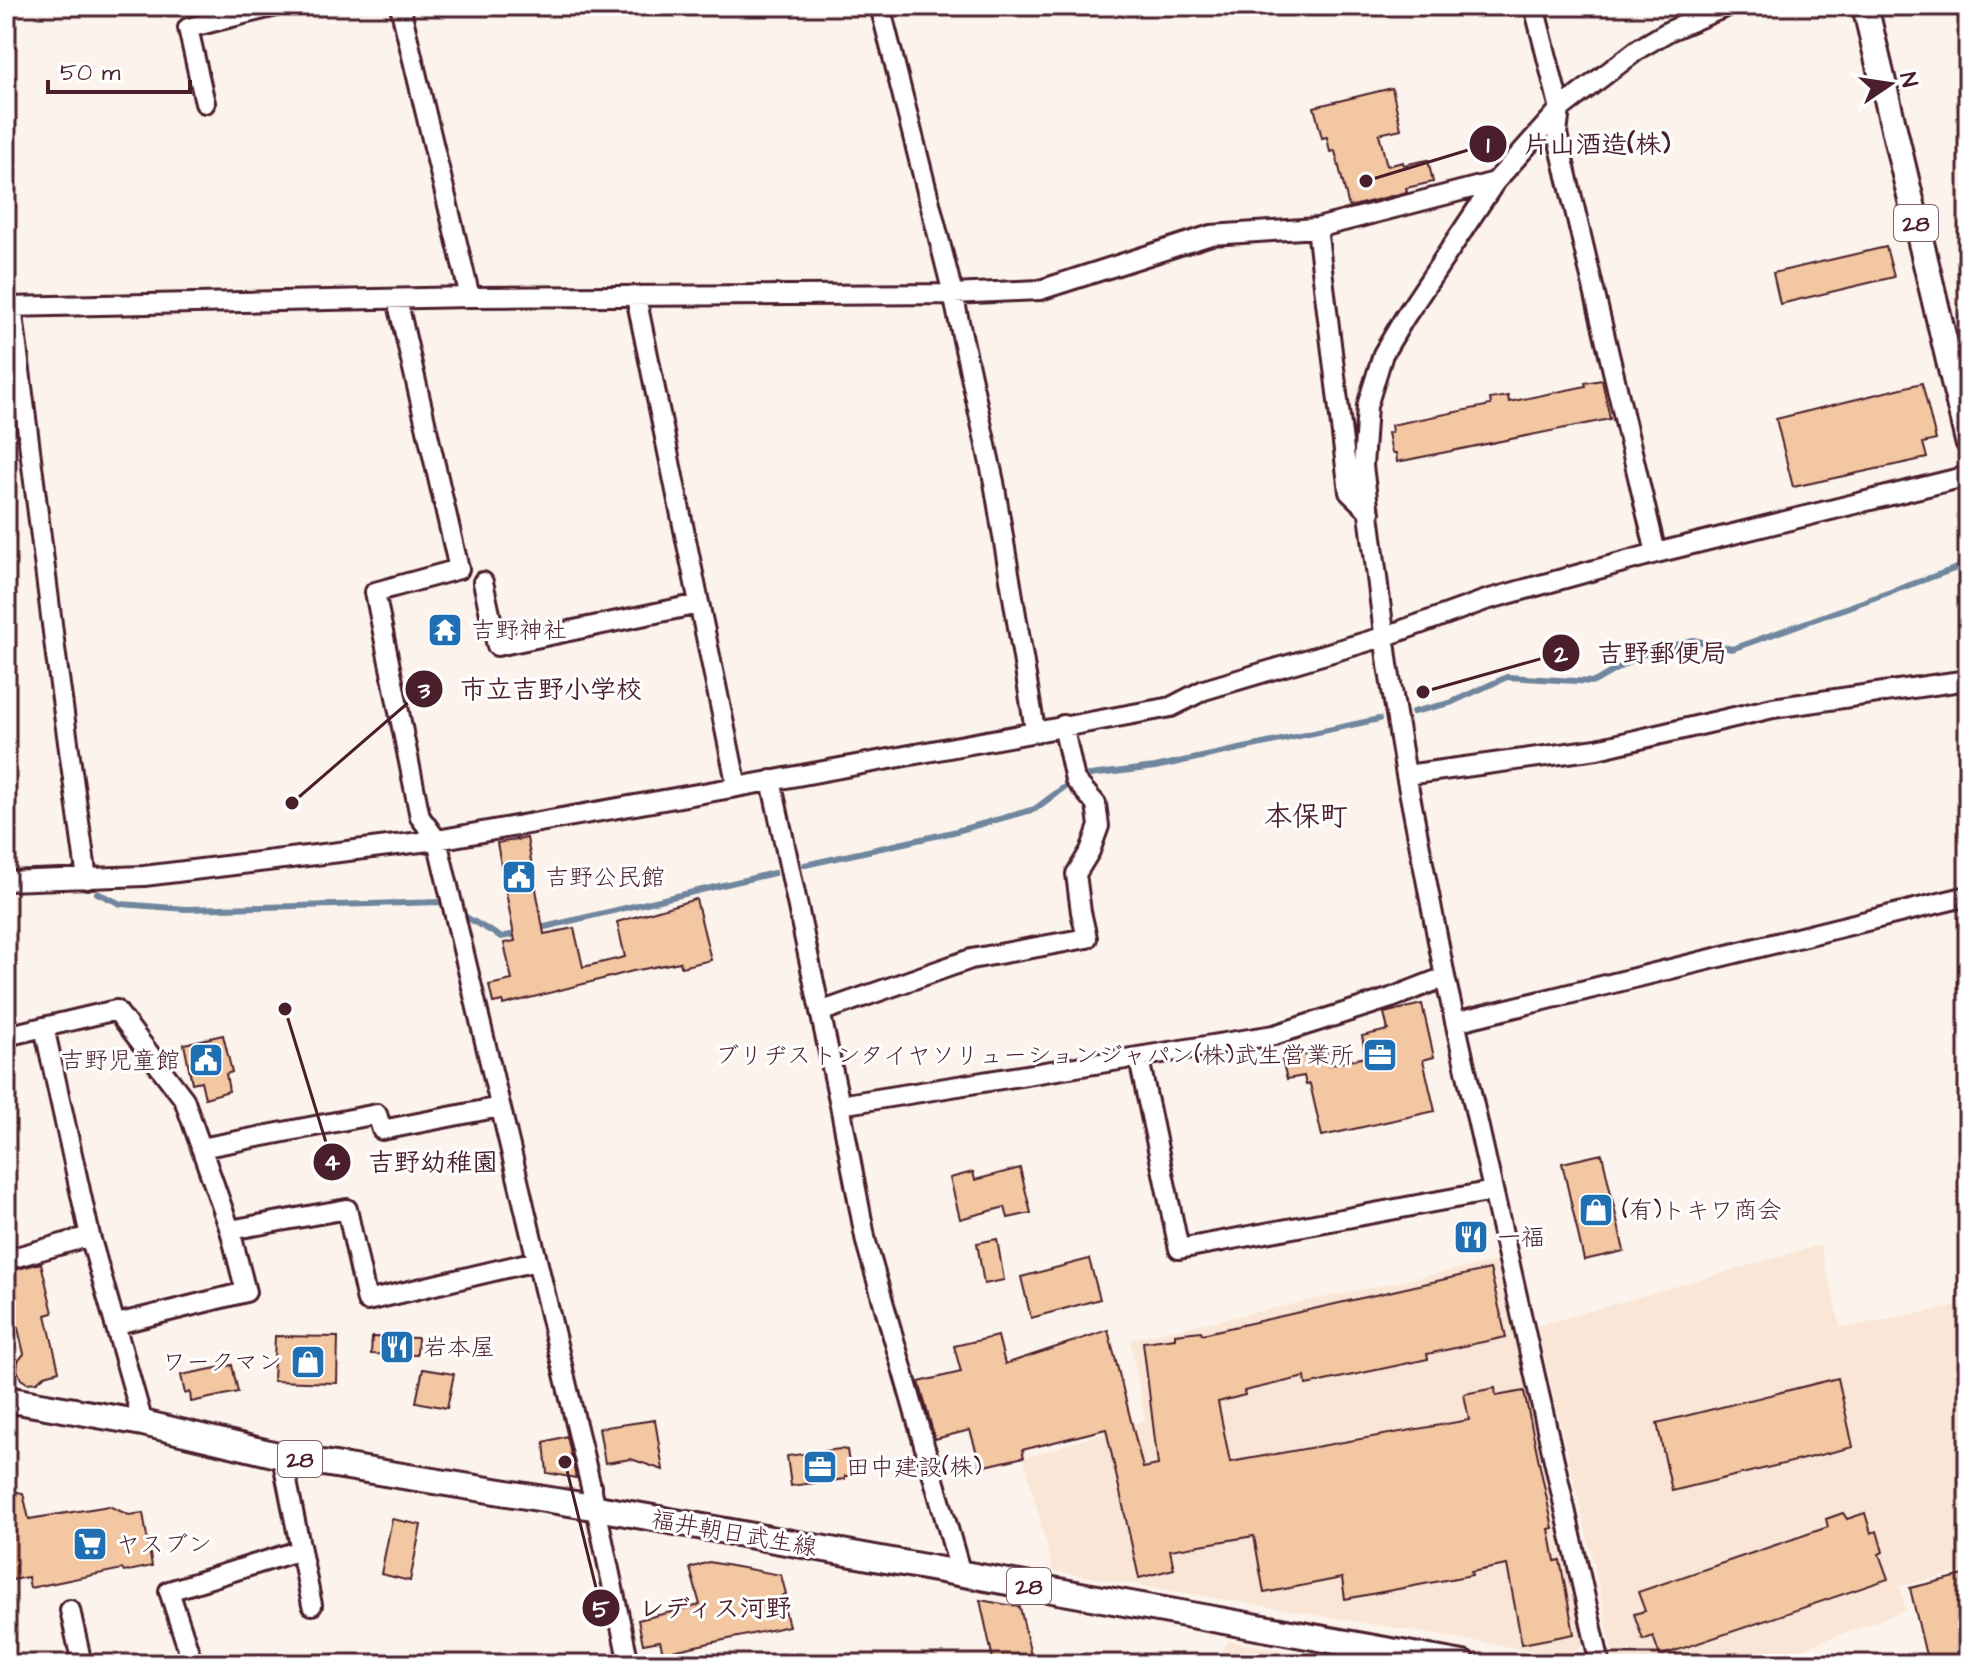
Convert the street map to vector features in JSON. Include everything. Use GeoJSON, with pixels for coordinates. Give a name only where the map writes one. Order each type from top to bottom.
{"type":"FeatureCollection","features":[{"type":"Feature","properties":{"kind":"main road","name":"28"},"geometry":{"type":"LineString","coordinates":[[1865,6],[1968,441]]}},
{"type":"Feature","properties":{"kind":"main road","name":"福井朝日武生線"},"geometry":{"type":"LineString","coordinates":[[6,1399],[143,1423],[282,1457],[596,1508],[1463,1664]]}},
{"type":"Feature","properties":{"kind":"street"},"geometry":{"type":"LineString","coordinates":[[205,103],[188,28],[276,6]]}},
{"type":"Feature","properties":{"kind":"street"},"geometry":{"type":"LineString","coordinates":[[400,6],[470,297]]}},
{"type":"Feature","properties":{"kind":"street"},"geometry":{"type":"LineString","coordinates":[[880,6],[953,294],[994,482],[1035,730]]}},
{"type":"Feature","properties":{"kind":"street"},"geometry":{"type":"LineString","coordinates":[[1534,6],[1560,109],[1557,134],[1656,553]]}},
{"type":"Feature","properties":{"kind":"street"},"geometry":{"type":"LineString","coordinates":[[1600,1664],[1445,977],[1406,775],[1388,665],[1363,466],[1367,406],[1383,354],[1495,182],[1560,109],[1640,48],[1669,31],[1728,6]]}},
{"type":"Feature","properties":{"kind":"street"},"geometry":{"type":"LineString","coordinates":[[87,879],[9,307],[470,297],[953,294],[1040,290],[1211,235],[1317,228],[1495,182]]}},
{"type":"Feature","properties":{"kind":"street"},"geometry":{"type":"LineString","coordinates":[[1317,228],[1349,492],[1370,512]]}},
{"type":"Feature","properties":{"kind":"street"},"geometry":{"type":"LineString","coordinates":[[636,297],[737,787]]}},
{"type":"Feature","properties":{"kind":"street"},"geometry":{"type":"LineString","coordinates":[[397,299],[459,569],[375,592],[420,817],[437,840],[596,1508],[629,1664]]}},
{"type":"Feature","properties":{"kind":"street"},"geometry":{"type":"LineString","coordinates":[[6,881],[144,876],[437,840],[1171,707],[1204,690],[1386,636],[1486,600],[1656,553],[1968,476]]}},
{"type":"Feature","properties":{"kind":"street"},"geometry":{"type":"LineString","coordinates":[[483,582],[497,646],[699,604]]}},
{"type":"Feature","properties":{"kind":"street"},"geometry":{"type":"LineString","coordinates":[[1406,775],[1597,749],[1773,708],[1968,680]]}},
{"type":"Feature","properties":{"kind":"street"},"geometry":{"type":"LineString","coordinates":[[820,1012],[971,959],[1087,938],[1076,874],[1090,851],[1099,826],[1096,804],[1075,780],[1063,725]]}},
{"type":"Feature","properties":{"kind":"street"},"geometry":{"type":"LineString","coordinates":[[771,780],[866,1242],[961,1574]]}},
{"type":"Feature","properties":{"kind":"street"},"geometry":{"type":"LineString","coordinates":[[1455,1022],[1968,896]]}},
{"type":"Feature","properties":{"kind":"street"},"geometry":{"type":"LineString","coordinates":[[840,1105],[1274,1035],[1391,998],[1445,977]]}},
{"type":"Feature","properties":{"kind":"street"},"geometry":{"type":"LineString","coordinates":[[6,1036],[116,1010],[184,1099],[230,1230],[246,1292],[117,1324]]}},
{"type":"Feature","properties":{"kind":"street"},"geometry":{"type":"LineString","coordinates":[[44,1027],[90,1236],[143,1423]]}},
{"type":"Feature","properties":{"kind":"street"},"geometry":{"type":"LineString","coordinates":[[1139,1059],[1179,1249],[1493,1191]]}},
{"type":"Feature","properties":{"kind":"street"},"geometry":{"type":"LineString","coordinates":[[201,1148],[377,1114],[382,1130],[500,1107]]}},
{"type":"Feature","properties":{"kind":"street"},"geometry":{"type":"LineString","coordinates":[[230,1230],[347,1209],[367,1301],[536,1261]]}},
{"type":"Feature","properties":{"kind":"street"},"geometry":{"type":"LineString","coordinates":[[6,1260],[90,1236]]}},
{"type":"Feature","properties":{"kind":"street"},"geometry":{"type":"LineString","coordinates":[[282,1457],[312,1605]]}},
{"type":"Feature","properties":{"kind":"street"},"geometry":{"type":"LineString","coordinates":[[186,1662],[169,1591],[301,1550]]}},
{"type":"Feature","properties":{"kind":"street"},"geometry":{"type":"LineString","coordinates":[[70,1610],[82,1664]]}},
{"type":"Feature","properties":{"kind":"shaded area"},"geometry":{"type":"Polygon","coordinates":[[[1820,1245],[1841,1328],[1968,1304],[1968,1570],[1900,1586],[1906,1610],[1760,1664],[1615,1664],[1537,1326],[1820,1245]]]}},
{"type":"Feature","properties":{"kind":"shaded area"},"geometry":{"type":"Polygon","coordinates":[[[1496,1261],[1583,1643],[1569,1657],[1053,1571],[1024,1458],[1145,1420],[1130,1339],[1496,1261]]]}},
{"type":"Feature","properties":{"kind":"shaded area"},"geometry":{"type":"Polygon","coordinates":[[[1229,1641],[1358,1664],[1213,1664],[1229,1641]]]}},
{"type":"Feature","properties":{"kind":"building"},"geometry":{"type":"Polygon","coordinates":[[[1392,88],[1401,129],[1379,134],[1387,166],[1428,160],[1433,182],[1349,207],[1335,151],[1330,152],[1327,137],[1322,138],[1314,107],[1392,88]]]}},
{"type":"Feature","properties":{"kind":"building"},"geometry":{"type":"Polygon","coordinates":[[[1886,247],[1894,277],[1780,304],[1773,273],[1886,247]]]}},
{"type":"Feature","properties":{"kind":"building"},"geometry":{"type":"Polygon","coordinates":[[[1602,380],[1610,419],[1397,462],[1396,453],[1392,453],[1388,433],[1392,432],[1391,425],[1491,405],[1490,399],[1508,396],[1509,402],[1602,380]]]}},
{"type":"Feature","properties":{"kind":"building"},"geometry":{"type":"Polygon","coordinates":[[[1922,383],[1936,440],[1923,443],[1927,458],[1793,487],[1776,419],[1922,383]]]}},
{"type":"Feature","properties":{"kind":"building"},"geometry":{"type":"Polygon","coordinates":[[[527,838],[544,934],[574,928],[583,967],[625,957],[617,922],[696,899],[711,960],[681,967],[680,962],[633,971],[503,1005],[503,1001],[493,1003],[489,985],[512,980],[504,943],[515,941],[497,843],[527,838]]]}},
{"type":"Feature","properties":{"kind":"building"},"geometry":{"type":"Polygon","coordinates":[[[1422,1004],[1434,1057],[1423,1060],[1435,1111],[1322,1136],[1310,1084],[1306,1085],[1304,1076],[1287,1079],[1282,1060],[1326,1050],[1329,1065],[1366,1057],[1362,1036],[1388,1030],[1384,1013],[1422,1004]]]}},
{"type":"Feature","properties":{"kind":"building"},"geometry":{"type":"Polygon","coordinates":[[[223,1035],[232,1072],[226,1074],[229,1091],[205,1098],[201,1081],[192,1083],[184,1044],[223,1035]]]}},
{"type":"Feature","properties":{"kind":"building"},"geometry":{"type":"Polygon","coordinates":[[[1602,1154],[1624,1251],[1584,1260],[1562,1163],[1602,1154]]]}},
{"type":"Feature","properties":{"kind":"building"},"geometry":{"type":"Polygon","coordinates":[[[1020,1168],[1031,1213],[1008,1218],[1005,1207],[960,1219],[950,1178],[973,1172],[975,1180],[1020,1168]]]}},
{"type":"Feature","properties":{"kind":"building"},"geometry":{"type":"Polygon","coordinates":[[[997,1239],[1004,1280],[984,1284],[977,1243],[997,1239]]]}},
{"type":"Feature","properties":{"kind":"building"},"geometry":{"type":"Polygon","coordinates":[[[1089,1259],[1100,1299],[1031,1318],[1021,1277],[1089,1259]]]}},
{"type":"Feature","properties":{"kind":"building"},"geometry":{"type":"Polygon","coordinates":[[[41,1263],[53,1313],[46,1315],[59,1371],[45,1375],[37,1382],[27,1383],[17,1370],[18,1361],[24,1354],[18,1328],[6,1318],[6,1272],[41,1263]]]}},
{"type":"Feature","properties":{"kind":"building"},"geometry":{"type":"Polygon","coordinates":[[[1490,1269],[1506,1337],[1427,1354],[1428,1359],[1306,1385],[1305,1377],[1244,1391],[1245,1395],[1218,1402],[1230,1462],[1469,1420],[1464,1394],[1495,1388],[1496,1396],[1524,1391],[1553,1528],[1549,1529],[1555,1561],[1560,1560],[1574,1634],[1522,1644],[1507,1565],[1471,1572],[1472,1575],[1345,1599],[1342,1578],[1264,1593],[1254,1536],[1170,1550],[1174,1569],[1139,1578],[1106,1429],[1022,1450],[1024,1457],[981,1467],[970,1430],[935,1439],[919,1382],[961,1372],[954,1346],[998,1336],[1005,1364],[1108,1330],[1143,1468],[1158,1465],[1143,1342],[1175,1338],[1175,1334],[1201,1331],[1202,1334],[1490,1269]]]}},
{"type":"Feature","properties":{"kind":"building"},"geometry":{"type":"Polygon","coordinates":[[[275,1336],[338,1337],[337,1383],[273,1381],[275,1336]]]}},
{"type":"Feature","properties":{"kind":"building"},"geometry":{"type":"Polygon","coordinates":[[[372,1337],[418,1338],[417,1355],[371,1354],[372,1337]]]}},
{"type":"Feature","properties":{"kind":"building"},"geometry":{"type":"Polygon","coordinates":[[[232,1365],[238,1392],[191,1402],[190,1392],[185,1394],[181,1375],[232,1365]]]}},
{"type":"Feature","properties":{"kind":"building"},"geometry":{"type":"Polygon","coordinates":[[[423,1369],[454,1374],[447,1408],[416,1402],[423,1369]]]}},
{"type":"Feature","properties":{"kind":"building"},"geometry":{"type":"Polygon","coordinates":[[[1838,1378],[1853,1447],[1672,1491],[1657,1423],[1838,1378]]]}},
{"type":"Feature","properties":{"kind":"building"},"geometry":{"type":"Polygon","coordinates":[[[655,1420],[663,1470],[631,1459],[605,1463],[599,1428],[655,1420]]]}},
{"type":"Feature","properties":{"kind":"building"},"geometry":{"type":"Polygon","coordinates":[[[567,1436],[576,1478],[547,1473],[544,1442],[567,1436]]]}},
{"type":"Feature","properties":{"kind":"building"},"geometry":{"type":"Polygon","coordinates":[[[847,1450],[851,1476],[791,1486],[787,1456],[847,1450]]]}},
{"type":"Feature","properties":{"kind":"building"},"geometry":{"type":"Polygon","coordinates":[[[6,1490],[23,1493],[29,1519],[109,1506],[129,1515],[143,1513],[152,1566],[30,1588],[28,1577],[6,1581],[6,1490]]]}},
{"type":"Feature","properties":{"kind":"building"},"geometry":{"type":"Polygon","coordinates":[[[1843,1513],[1847,1519],[1865,1513],[1871,1533],[1877,1531],[1883,1552],[1879,1554],[1888,1579],[1660,1656],[1653,1636],[1643,1640],[1634,1614],[1645,1611],[1638,1592],[1828,1527],[1826,1519],[1843,1513]]]}},
{"type":"Feature","properties":{"kind":"building"},"geometry":{"type":"Polygon","coordinates":[[[392,1519],[421,1525],[410,1581],[381,1574],[392,1519]]]}},
{"type":"Feature","properties":{"kind":"building"},"geometry":{"type":"Polygon","coordinates":[[[709,1562],[781,1575],[786,1594],[781,1596],[789,1626],[663,1653],[660,1641],[643,1644],[638,1620],[700,1605],[690,1568],[709,1562]]]}},
{"type":"Feature","properties":{"kind":"building"},"geometry":{"type":"Polygon","coordinates":[[[1968,1574],[1968,1664],[1928,1664],[1910,1588],[1968,1574]]]}},
{"type":"Feature","properties":{"kind":"building"},"geometry":{"type":"Polygon","coordinates":[[[980,1600],[1020,1607],[1033,1664],[994,1664],[980,1600]]]}},
{"type":"Feature","properties":{"kind":"waterway"},"geometry":{"type":"LineString","coordinates":[[1413,712],[1450,703],[1507,677],[1594,682],[1641,655],[1693,640],[1732,649],[1968,564]]}},
{"type":"Feature","properties":{"kind":"waterway"},"geometry":{"type":"LineString","coordinates":[[1082,776],[1155,767],[1379,719]]}},
{"type":"Feature","properties":{"kind":"waterway"},"geometry":{"type":"LineString","coordinates":[[805,865],[953,832],[1035,809],[1067,785]]}},
{"type":"Feature","properties":{"kind":"waterway"},"geometry":{"type":"LineString","coordinates":[[536,929],[774,873]]}},
{"type":"Feature","properties":{"kind":"waterway"},"geometry":{"type":"LineString","coordinates":[[97,893],[121,904],[186,909],[441,902],[450,907]]}},
{"type":"Feature","properties":{"kind":"waterway"},"geometry":{"type":"LineString","coordinates":[[459,913],[501,937],[521,933]]}},
{"type":"Feature","properties":{"kind":"place","name":"片山酒造(株)"},"geometry":{"type":"Point","coordinates":[1366,181]}},
{"type":"Feature","properties":{"kind":"place","name":"吉野神社"},"geometry":{"type":"Point","coordinates":[445,630]}},
{"type":"Feature","properties":{"kind":"place","name":"吉野郵便局"},"geometry":{"type":"Point","coordinates":[1423,692]}},
{"type":"Feature","properties":{"kind":"place","name":"市立吉野小学校"},"geometry":{"type":"Point","coordinates":[292,803]}},
{"type":"Feature","properties":{"kind":"place","name":"吉野公民館"},"geometry":{"type":"Point","coordinates":[519,877]}},
{"type":"Feature","properties":{"kind":"place","name":"吉野幼稚園"},"geometry":{"type":"Point","coordinates":[285,1009]}},
{"type":"Feature","properties":{"kind":"place","name":"ブリヂストンタイヤソリューションジャパン(株)武生営業所"},"geometry":{"type":"Point","coordinates":[1380,1055]}},
{"type":"Feature","properties":{"kind":"place","name":"吉野児童館"},"geometry":{"type":"Point","coordinates":[206,1060]}},
{"type":"Feature","properties":{"kind":"place","name":"(有)トキワ商会"},"geometry":{"type":"Point","coordinates":[1596,1210]}},
{"type":"Feature","properties":{"kind":"place","name":"一福"},"geometry":{"type":"Point","coordinates":[1471,1237]}},
{"type":"Feature","properties":{"kind":"place","name":"岩本屋"},"geometry":{"type":"Point","coordinates":[397,1347]}},
{"type":"Feature","properties":{"kind":"place","name":"ワークマン"},"geometry":{"type":"Point","coordinates":[308,1362]}},
{"type":"Feature","properties":{"kind":"place","name":"レディス河野"},"geometry":{"type":"Point","coordinates":[565,1462]}},
{"type":"Feature","properties":{"kind":"place","name":"田中建設(株)"},"geometry":{"type":"Point","coordinates":[820,1467]}},
{"type":"Feature","properties":{"kind":"place","name":"ヤスブン"},"geometry":{"type":"Point","coordinates":[90,1544]}},
{"type":"Feature","properties":{"kind":"district","name":"本保町"},"geometry":{"type":"Point","coordinates":[1306,815]}}]}
